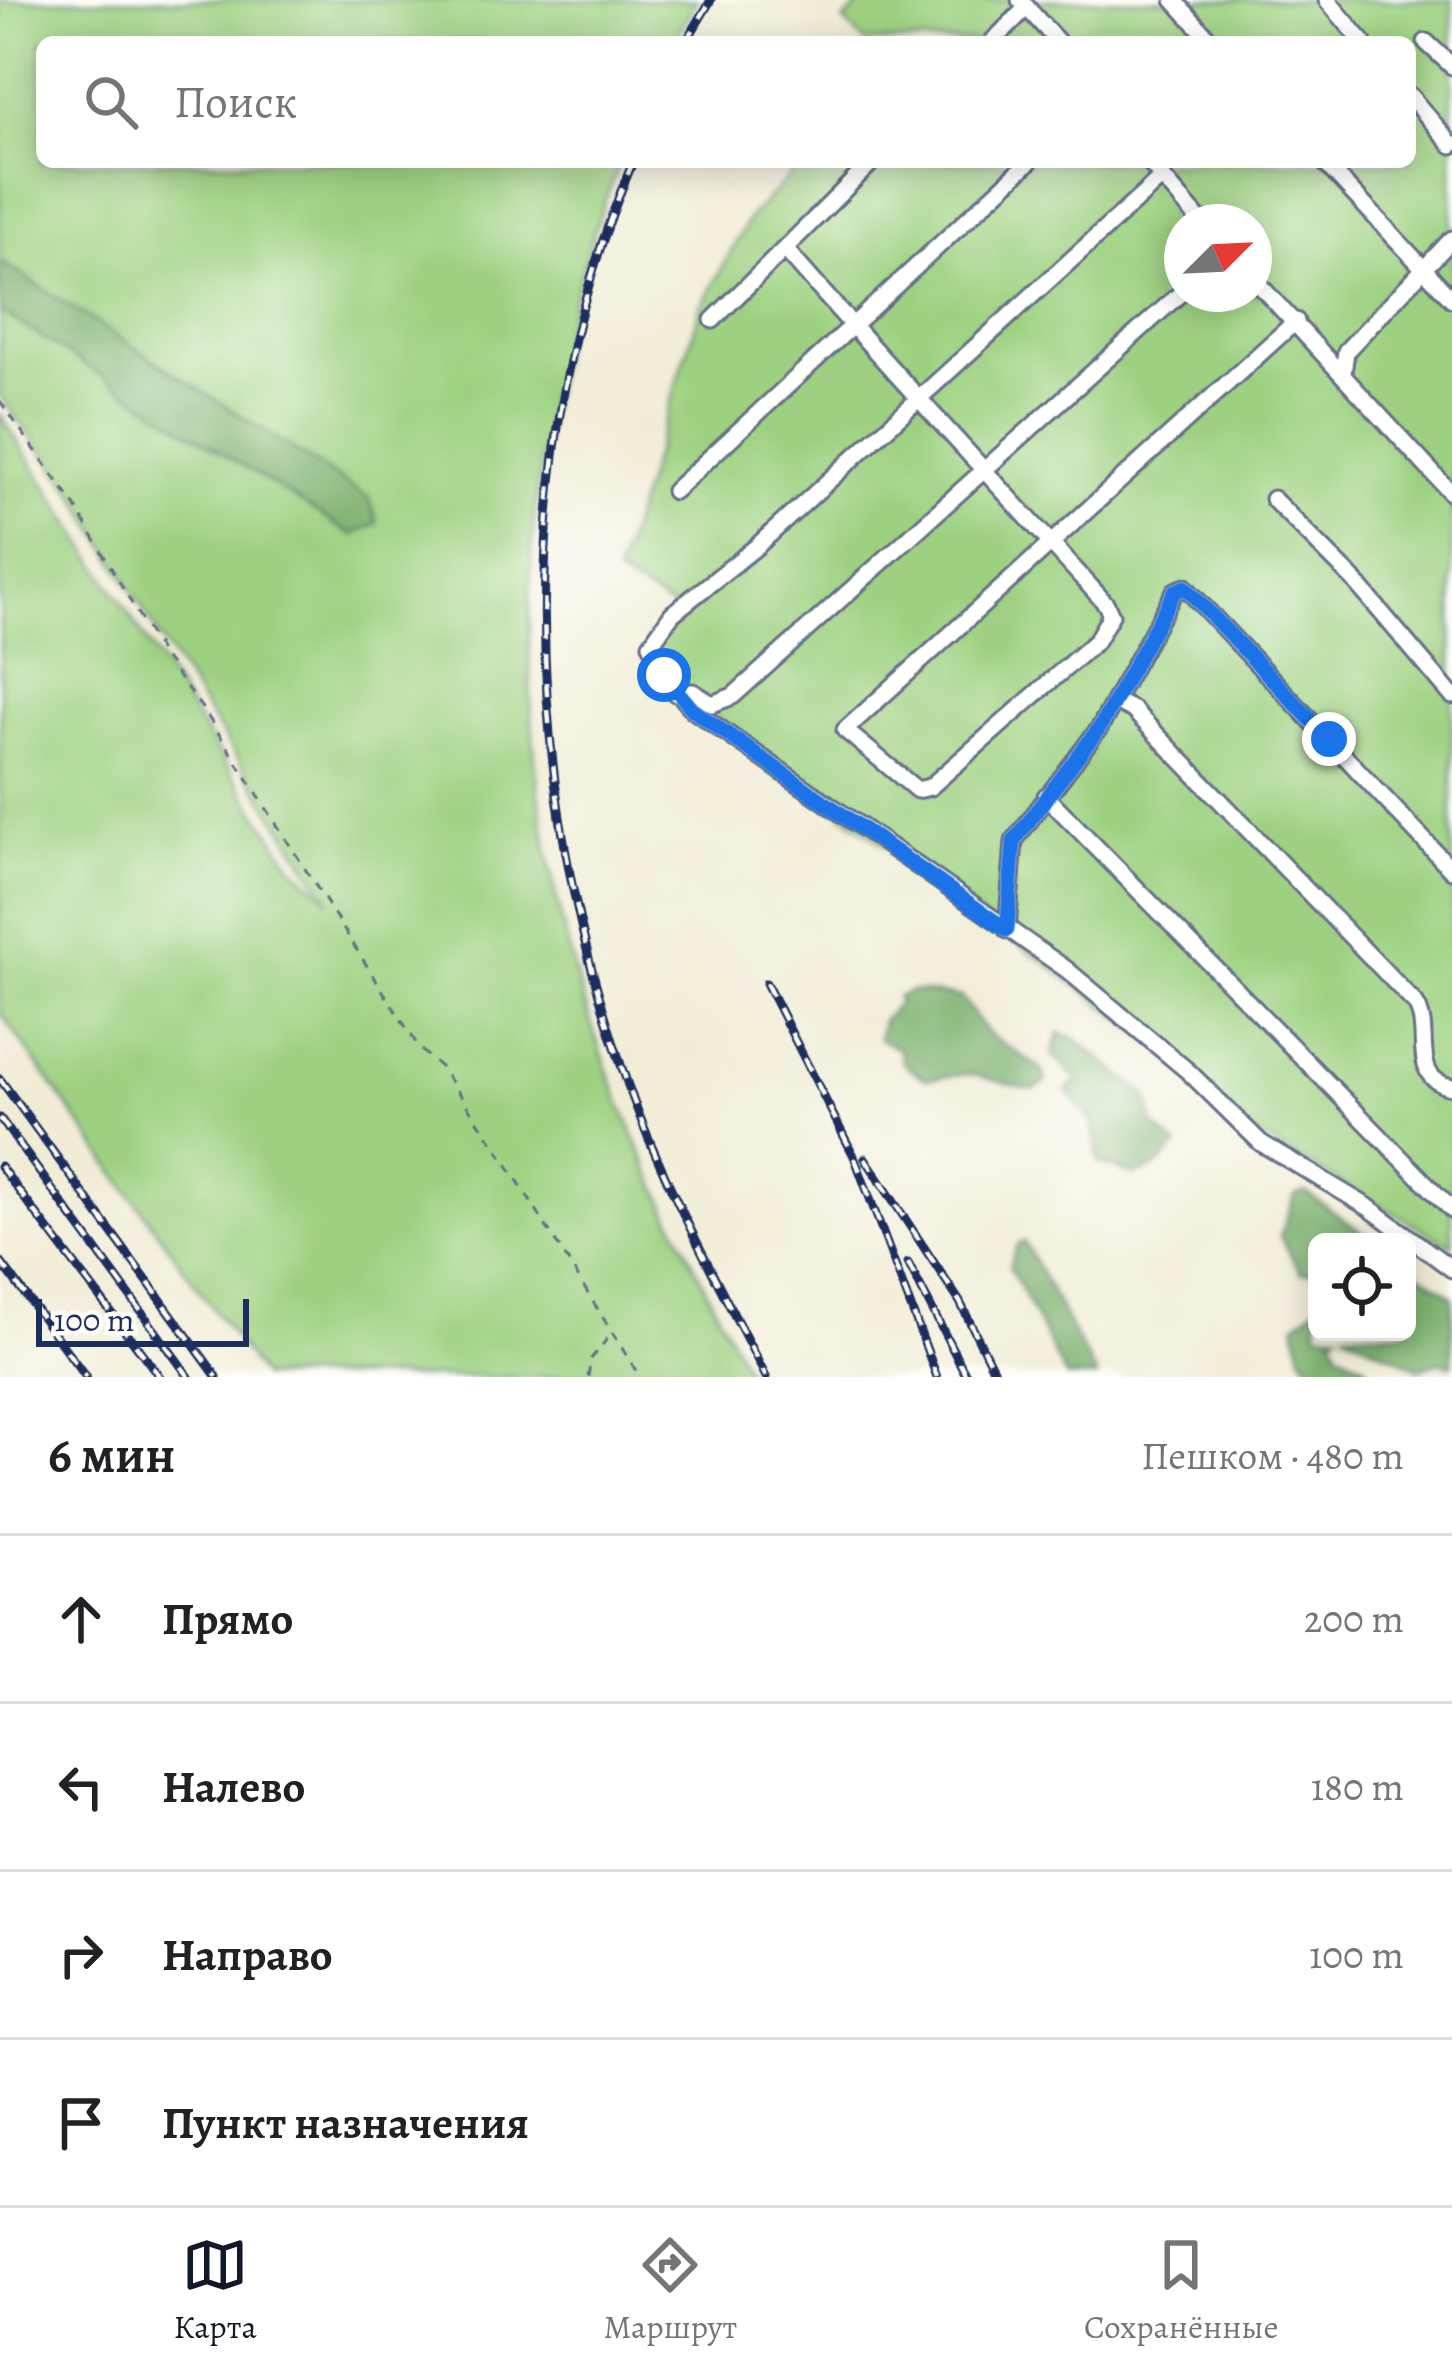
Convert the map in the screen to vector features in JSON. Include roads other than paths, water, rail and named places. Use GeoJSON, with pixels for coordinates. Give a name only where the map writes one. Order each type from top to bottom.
{"type":"FeatureCollection","features":[{"type":"Feature","properties":{"kind":"lane"},"geometry":{"type":"LineString","coordinates":[[1174,0],[1207,36]]}},
{"type":"Feature","properties":{"kind":"lane"},"geometry":{"type":"LineString","coordinates":[[1327,0],[1358,36]]}},
{"type":"Feature","properties":{"kind":"lane"},"geometry":{"type":"LineString","coordinates":[[997,36],[1023,4],[1052,36]]}},
{"type":"Feature","properties":{"kind":"lane"},"geometry":{"type":"LineString","coordinates":[[1426,42],[1452,66]]}},
{"type":"Feature","properties":{"kind":"lane"},"geometry":{"type":"LineString","coordinates":[[1416,103],[1452,145]]}},
{"type":"Feature","properties":{"kind":"lane"},"geometry":{"type":"LineString","coordinates":[[713,320],[866,168]]}},
{"type":"Feature","properties":{"kind":"lane"},"geometry":{"type":"LineString","coordinates":[[674,491],[1023,168]]}},
{"type":"Feature","properties":{"kind":"lane"},"geometry":{"type":"LineString","coordinates":[[1154,168],[1185,204]]}},
{"type":"Feature","properties":{"kind":"lane"},"geometry":{"type":"LineString","coordinates":[[1330,168],[1452,299]]}},
{"type":"Feature","properties":{"kind":"lane"},"geometry":{"type":"LineString","coordinates":[[1161,178],[756,547],[654,632],[655,661],[675,693],[1143,1032],[1261,1143],[1368,1207],[1452,1269]]}},
{"type":"Feature","properties":{"kind":"lane"},"geometry":{"type":"LineString","coordinates":[[1343,374],[1346,351],[1452,239]]}},
{"type":"Feature","properties":{"kind":"lane"},"geometry":{"type":"LineString","coordinates":[[785,249],[916,397],[1052,544],[1106,604],[1111,615],[1108,627],[930,787],[917,790],[903,784],[845,730],[1052,544],[1295,322]]}},
{"type":"Feature","properties":{"kind":"lane"},"geometry":{"type":"LineString","coordinates":[[1272,298],[1452,494]]}},
{"type":"Feature","properties":{"kind":"lane"},"geometry":{"type":"LineString","coordinates":[[675,693],[694,692],[712,704],[734,696],[1164,309]]}},
{"type":"Feature","properties":{"kind":"lane"},"geometry":{"type":"LineString","coordinates":[[1273,499],[1353,579],[1452,696]]}},
{"type":"Feature","properties":{"kind":"lane"},"geometry":{"type":"LineString","coordinates":[[1007,930],[1010,854],[1115,701],[1175,591],[1185,587],[1452,870]]}},
{"type":"Feature","properties":{"kind":"lane"},"geometry":{"type":"LineString","coordinates":[[1115,701],[1133,710],[1415,1003],[1427,1027],[1422,1058],[1428,1073],[1439,1085],[1452,1087]]}},
{"type":"Feature","properties":{"kind":"lane"},"geometry":{"type":"LineString","coordinates":[[1046,796],[1452,1210]]}},
{"type":"Feature","properties":{"kind":"railway"},"geometry":{"type":"LineString","coordinates":[[690,36],[711,0]]}},
{"type":"Feature","properties":{"kind":"railway"},"geometry":{"type":"LineString","coordinates":[[631,168],[593,271],[565,384],[549,499],[544,615],[550,731],[565,847],[590,960],[623,1071],[671,1188],[766,1377]]}},
{"type":"Feature","properties":{"kind":"railway"},"geometry":{"type":"LineString","coordinates":[[766,983],[854,1156],[937,1377]]}},
{"type":"Feature","properties":{"kind":"railway"},"geometry":{"type":"LineString","coordinates":[[0,1079],[217,1377]]}},
{"type":"Feature","properties":{"kind":"railway"},"geometry":{"type":"LineString","coordinates":[[0,1118],[189,1377]]}},
{"type":"Feature","properties":{"kind":"railway"},"geometry":{"type":"LineString","coordinates":[[865,1158],[960,1302],[997,1377]]}},
{"type":"Feature","properties":{"kind":"railway"},"geometry":{"type":"LineString","coordinates":[[0,1166],[160,1377]]}},
{"type":"Feature","properties":{"kind":"railway"},"geometry":{"type":"LineString","coordinates":[[0,1261],[86,1377]]}},
{"type":"Feature","properties":{"kind":"railway"},"geometry":{"type":"LineString","coordinates":[[908,1263],[967,1377]]}}]}
